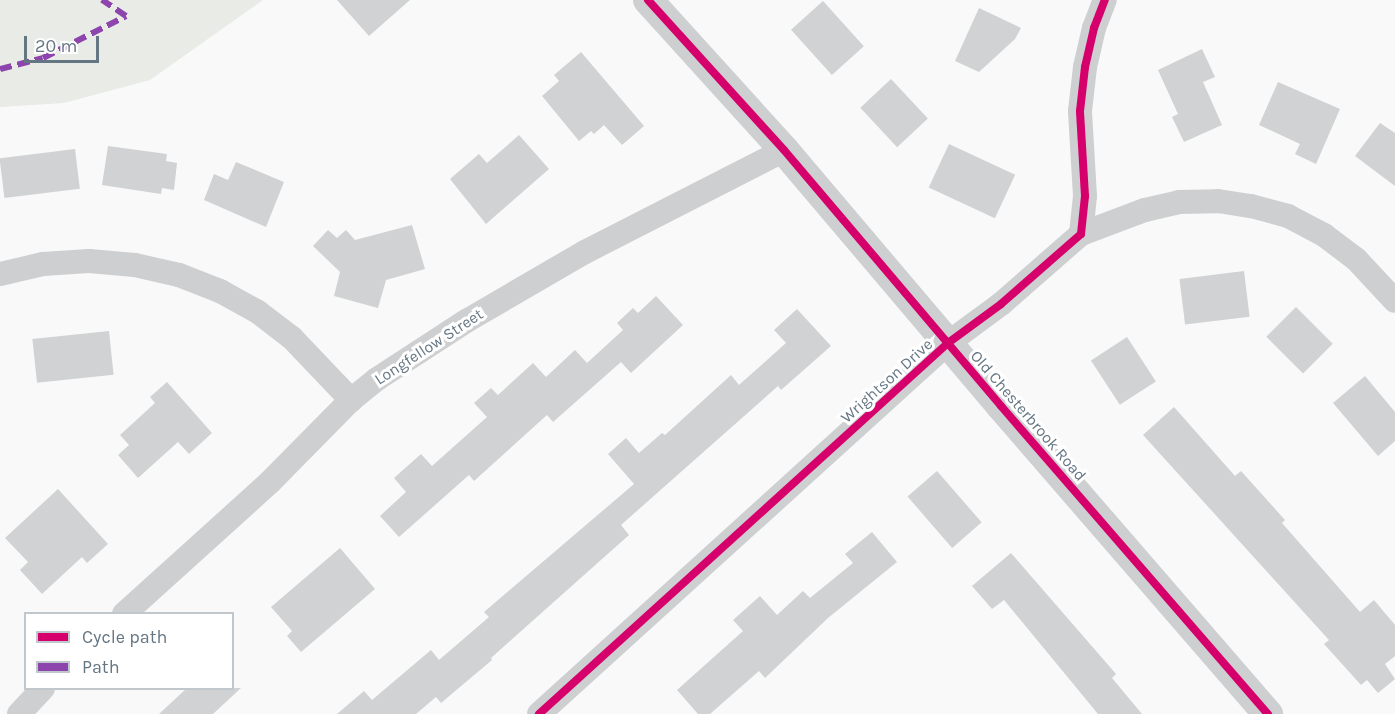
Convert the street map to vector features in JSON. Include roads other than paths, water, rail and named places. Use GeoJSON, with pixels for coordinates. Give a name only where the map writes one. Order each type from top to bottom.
{"type":"FeatureCollection","features":[{"type":"Feature","properties":{"kind":"street","name":"Old Chesterbrook Road"},"geometry":{"type":"LineString","coordinates":[[648,0],[784,150],[1268,714]]}},
{"type":"Feature","properties":{"kind":"street"},"geometry":{"type":"LineString","coordinates":[[1105,0],[1094,28],[1084,67],[1080,111],[1085,196],[1081,234],[1144,210],[1179,202],[1218,201],[1251,206],[1288,216],[1324,235],[1356,259],[1395,301]]}},
{"type":"Feature","properties":{"kind":"street","name":"Longfellow Street"},"geometry":{"type":"LineString","coordinates":[[126,612],[270,482],[351,400],[377,380],[468,320],[566,263],[784,150]]}},
{"type":"Feature","properties":{"kind":"street","name":"Wrightson Drive"},"geometry":{"type":"LineString","coordinates":[[539,714],[948,343],[1001,304],[1081,234]]}},
{"type":"Feature","properties":{"kind":"street"},"geometry":{"type":"LineString","coordinates":[[0,274],[44,264],[89,261],[135,265],[179,275],[220,291],[258,312],[292,338],[351,400]]}},
{"type":"Feature","properties":{"kind":"street"},"geometry":{"type":"LineString","coordinates":[[19,714],[42,690]]}}]}
